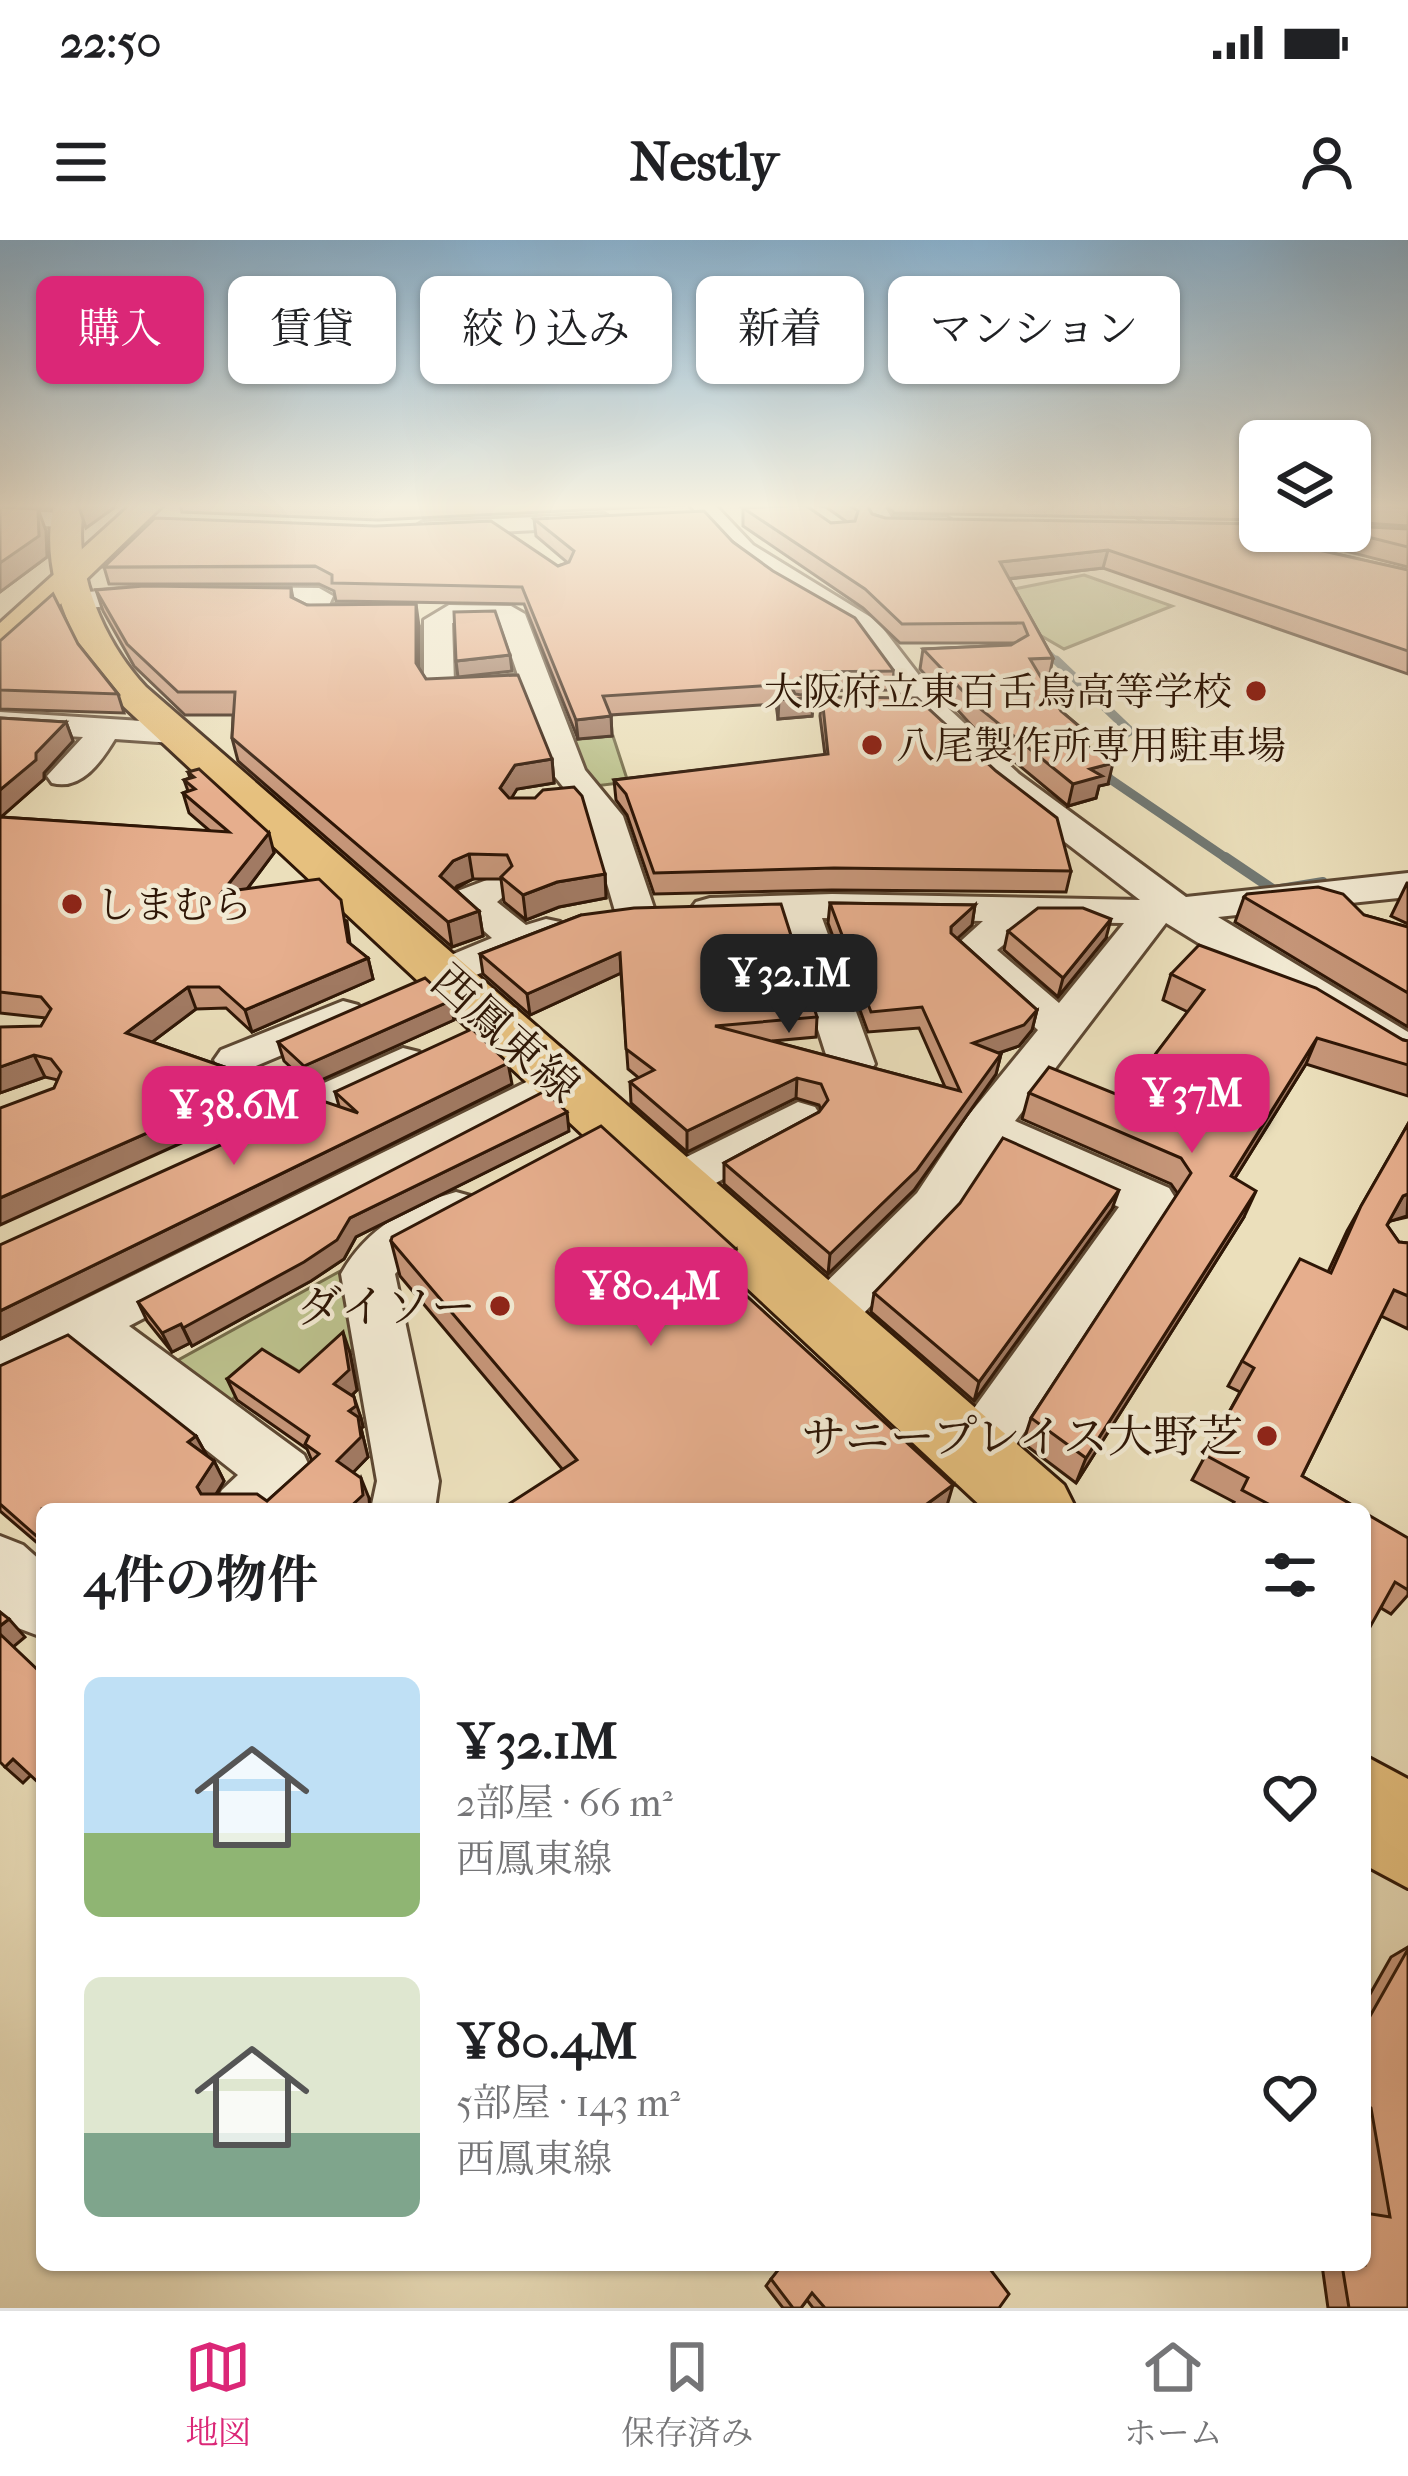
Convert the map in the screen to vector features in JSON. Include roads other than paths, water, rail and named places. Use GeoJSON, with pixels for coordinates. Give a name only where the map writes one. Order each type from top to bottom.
{"type":"FeatureCollection","features":[{"type":"Feature","properties":{"kind":"main road"},"geometry":{"type":"LineString","coordinates":[[8,628],[26,602]]}},
{"type":"Feature","properties":{"kind":"main road","name":"西鳳東線"},"geometry":{"type":"LineString","coordinates":[[86,602],[122,682],[177,748],[416,983],[492,1021],[559,1081],[592,1141],[674,1184],[1030,1503]]}},
{"type":"Feature","properties":{"kind":"main road"},"geometry":{"type":"LineString","coordinates":[[1371,1807],[1408,1841]]}},
{"type":"Feature","properties":{"kind":"street"},"geometry":{"type":"LineString","coordinates":[[317,602],[308,623],[416,612]]}},
{"type":"Feature","properties":{"kind":"street"},"geometry":{"type":"LineString","coordinates":[[828,602],[867,627],[924,703],[1007,781],[1165,910],[1408,1052]]}},
{"type":"Feature","properties":{"kind":"street"},"geometry":{"type":"LineString","coordinates":[[890,657],[936,655]]}},
{"type":"Feature","properties":{"kind":"street"},"geometry":{"type":"LineString","coordinates":[[534,683],[564,761],[605,816],[635,911]]}},
{"type":"Feature","properties":{"kind":"street"},"geometry":{"type":"LineString","coordinates":[[878,703],[924,703]]}},
{"type":"Feature","properties":{"kind":"street"},"geometry":{"type":"LineString","coordinates":[[0,722],[105,727],[177,748]]}},
{"type":"Feature","properties":{"kind":"street"},"geometry":{"type":"LineString","coordinates":[[64,776],[90,753],[105,727]]}},
{"type":"Feature","properties":{"kind":"street"},"geometry":{"type":"LineString","coordinates":[[526,766],[564,761]]}},
{"type":"Feature","properties":{"kind":"street"},"geometry":{"type":"LineString","coordinates":[[549,799],[586,794]]}},
{"type":"Feature","properties":{"kind":"street"},"geometry":{"type":"LineString","coordinates":[[237,1060],[583,918],[635,911],[800,908],[1165,910],[1408,885]]}},
{"type":"Feature","properties":{"kind":"street"},"geometry":{"type":"LineString","coordinates":[[492,890],[469,900],[521,941]]}},
{"type":"Feature","properties":{"kind":"street"},"geometry":{"type":"LineString","coordinates":[[1335,892],[1368,927]]}},
{"type":"Feature","properties":{"kind":"street"},"geometry":{"type":"LineString","coordinates":[[800,908],[852,1064]]}},
{"type":"Feature","properties":{"kind":"street"},"geometry":{"type":"LineString","coordinates":[[824,1318],[939,1203],[971,1159],[985,1127],[1097,982],[1165,910]]}},
{"type":"Feature","properties":{"kind":"street"},"geometry":{"type":"LineString","coordinates":[[1019,912],[972,950],[1062,1028]]}},
{"type":"Feature","properties":{"kind":"street"},"geometry":{"type":"LineString","coordinates":[[216,1150],[492,1021]]}},
{"type":"Feature","properties":{"kind":"street"},"geometry":{"type":"LineString","coordinates":[[0,1367],[559,1081]]}},
{"type":"Feature","properties":{"kind":"street"},"geometry":{"type":"LineString","coordinates":[[674,1184],[798,1118]]}},
{"type":"Feature","properties":{"kind":"street"},"geometry":{"type":"LineString","coordinates":[[976,1454],[1151,1201],[985,1127]]}},
{"type":"Feature","properties":{"kind":"street"},"geometry":{"type":"LineString","coordinates":[[404,1503],[408,1481],[368,1274],[377,1255],[392,1244],[491,1192]]}},
{"type":"Feature","properties":{"kind":"street"},"geometry":{"type":"LineString","coordinates":[[86,1323],[282,1474],[251,1503]]}},
{"type":"Feature","properties":{"kind":"street"},"geometry":{"type":"LineString","coordinates":[[0,1566],[36,1600]]}},
{"type":"Feature","properties":{"kind":"waterway"},"geometry":{"type":"LineString","coordinates":[[1036,640],[1056,660]]}},
{"type":"Feature","properties":{"kind":"waterway"},"geometry":{"type":"LineString","coordinates":[[1056,660],[1130,731],[1092,755],[1110,779],[1229,860]]}},
{"type":"Feature","properties":{"kind":"waterway"},"geometry":{"type":"LineString","coordinates":[[1056,660],[1059,663]]}},
{"type":"Feature","properties":{"kind":"waterway"},"geometry":{"type":"LineString","coordinates":[[1225,857],[1274,890],[1323,882]]}},
{"type":"Feature","properties":{"kind":"place","name":"大阪府立東百舌鳥高等学校"},"geometry":{"type":"Point","coordinates":[1256,691]}},
{"type":"Feature","properties":{"kind":"place","name":"八尾製作所専用駐車場"},"geometry":{"type":"Point","coordinates":[872,745]}},
{"type":"Feature","properties":{"kind":"place","name":"しまむら"},"geometry":{"type":"Point","coordinates":[72,904]}},
{"type":"Feature","properties":{"kind":"place","name":"ダイソー"},"geometry":{"type":"Point","coordinates":[500,1306]}},
{"type":"Feature","properties":{"kind":"place","name":"サニープレイス大野芝"},"geometry":{"type":"Point","coordinates":[1267,1436]}}]}
